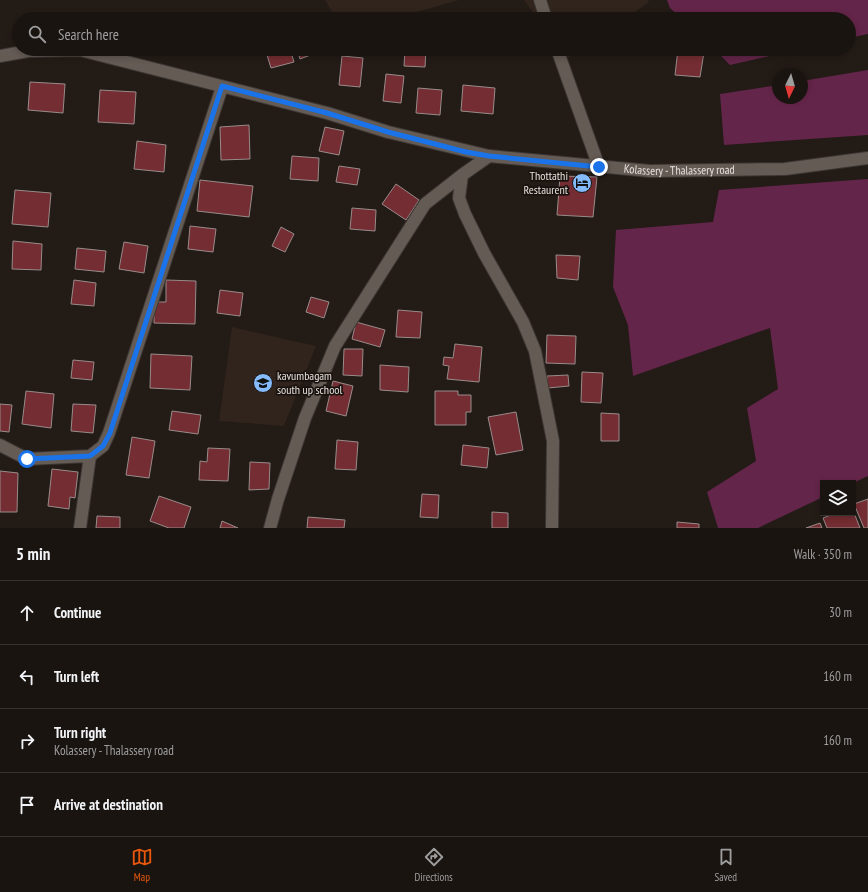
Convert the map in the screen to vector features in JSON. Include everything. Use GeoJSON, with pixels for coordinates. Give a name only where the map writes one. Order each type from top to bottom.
{"type":"FeatureCollection","features":[{"type":"Feature","properties":{"kind":"street"},"geometry":{"type":"LineString","coordinates":[[540,0],[544,12]]}},
{"type":"Feature","properties":{"kind":"street","name":"Kolassery - Thalassery road"},"geometry":{"type":"LineString","coordinates":[[0,56],[12,54]]}},
{"type":"Feature","properties":{"kind":"street","name":"Kolassery - Thalassery road"},"geometry":{"type":"LineString","coordinates":[[104,56],[327,113],[388,132],[489,156],[650,171],[785,169],[868,158]]}},
{"type":"Feature","properties":{"kind":"street"},"geometry":{"type":"LineString","coordinates":[[559,56],[599,167]]}},
{"type":"Feature","properties":{"kind":"street"},"geometry":{"type":"LineString","coordinates":[[0,445],[27,459],[90,456],[103,446],[110,433],[222,86]]}},
{"type":"Feature","properties":{"kind":"street"},"geometry":{"type":"LineString","coordinates":[[270,528],[305,418],[335,346],[425,204],[489,156]]}},
{"type":"Feature","properties":{"kind":"street"},"geometry":{"type":"LineString","coordinates":[[462,175],[459,198],[465,214],[484,253],[524,322],[535,351],[553,441],[552,528]]}},
{"type":"Feature","properties":{"kind":"street"},"geometry":{"type":"LineString","coordinates":[[80,528],[90,456]]}},
{"type":"Feature","properties":{"kind":"shaded area"},"geometry":{"type":"Polygon","coordinates":[[[325,0],[459,0],[417,12],[332,12],[325,0]]]}},
{"type":"Feature","properties":{"kind":"shaded area"},"geometry":{"type":"Polygon","coordinates":[[[524,0],[648,0],[649,2],[635,12],[533,12],[524,0]]]}},
{"type":"Feature","properties":{"kind":"shaded area"},"geometry":{"type":"Polygon","coordinates":[[[667,0],[868,0],[868,34],[856,37],[856,12],[674,12],[670,8],[667,0]]]}},
{"type":"Feature","properties":{"kind":"shaded area"},"geometry":{"type":"Polygon","coordinates":[[[721,56],[769,56],[730,65],[721,56]]]}},
{"type":"Feature","properties":{"kind":"shaded area"},"geometry":{"type":"Polygon","coordinates":[[[868,70],[868,135],[724,145],[720,94],[772,86],[772,104],[808,104],[808,80],[868,70]]]}},
{"type":"Feature","properties":{"kind":"shaded area"},"geometry":{"type":"Polygon","coordinates":[[[868,179],[868,476],[856,482],[856,480],[820,480],[820,498],[758,528],[718,528],[707,492],[756,461],[747,408],[778,389],[770,328],[633,376],[628,325],[613,287],[616,230],[713,222],[719,190],[868,179]]]}},
{"type":"Feature","properties":{"kind":"shaded area","name":"kavumbagam south up school"},"geometry":{"type":"Polygon","coordinates":[[[232,327],[316,346],[284,426],[219,421],[232,327]]]}},
{"type":"Feature","properties":{"kind":"building"},"geometry":{"type":"Polygon","coordinates":[[[267,56],[292,56],[294,62],[271,68],[267,56]]]}},
{"type":"Feature","properties":{"kind":"building"},"geometry":{"type":"Polygon","coordinates":[[[299,56],[308,56],[300,59],[299,56]]]}},
{"type":"Feature","properties":{"kind":"building"},"geometry":{"type":"Polygon","coordinates":[[[342,56],[363,58],[360,87],[339,85],[342,56]]]}},
{"type":"Feature","properties":{"kind":"building"},"geometry":{"type":"Polygon","coordinates":[[[405,56],[426,56],[425,67],[404,66],[405,56]]]}},
{"type":"Feature","properties":{"kind":"building"},"geometry":{"type":"Polygon","coordinates":[[[677,56],[703,56],[700,77],[675,75],[677,56]]]}},
{"type":"Feature","properties":{"kind":"building"},"geometry":{"type":"Polygon","coordinates":[[[386,74],[404,76],[401,103],[383,101],[386,74]]]}},
{"type":"Feature","properties":{"kind":"building"},"geometry":{"type":"Polygon","coordinates":[[[30,82],[65,84],[63,113],[28,110],[30,82]]]}},
{"type":"Feature","properties":{"kind":"building"},"geometry":{"type":"Polygon","coordinates":[[[463,85],[495,88],[493,114],[461,111],[463,85]]]}},
{"type":"Feature","properties":{"kind":"building"},"geometry":{"type":"Polygon","coordinates":[[[418,88],[442,90],[440,115],[416,113],[418,88]]]}},
{"type":"Feature","properties":{"kind":"building"},"geometry":{"type":"Polygon","coordinates":[[[100,90],[136,92],[134,124],[98,122],[100,90]]]}},
{"type":"Feature","properties":{"kind":"building"},"geometry":{"type":"Polygon","coordinates":[[[249,125],[250,159],[221,160],[220,127],[249,125]]]}},
{"type":"Feature","properties":{"kind":"building"},"geometry":{"type":"Polygon","coordinates":[[[325,127],[344,131],[339,155],[319,151],[325,127]]]}},
{"type":"Feature","properties":{"kind":"building"},"geometry":{"type":"Polygon","coordinates":[[[137,141],[166,145],[164,172],[134,169],[137,141]]]}},
{"type":"Feature","properties":{"kind":"building"},"geometry":{"type":"Polygon","coordinates":[[[292,156],[319,158],[318,181],[290,179],[292,156]]]}},
{"type":"Feature","properties":{"kind":"building"},"geometry":{"type":"Polygon","coordinates":[[[339,166],[360,169],[357,185],[336,182],[339,166]]]}},
{"type":"Feature","properties":{"kind":"building"},"geometry":{"type":"Polygon","coordinates":[[[560,176],[597,177],[593,217],[557,215],[560,176]]]}},
{"type":"Feature","properties":{"kind":"building"},"geometry":{"type":"Polygon","coordinates":[[[200,180],[253,186],[249,217],[197,211],[200,180]]]}},
{"type":"Feature","properties":{"kind":"building"},"geometry":{"type":"Polygon","coordinates":[[[396,184],[419,200],[406,220],[382,204],[396,184]]]}},
{"type":"Feature","properties":{"kind":"building"},"geometry":{"type":"Polygon","coordinates":[[[15,190],[51,193],[48,227],[12,224],[15,190]]]}},
{"type":"Feature","properties":{"kind":"building"},"geometry":{"type":"Polygon","coordinates":[[[352,208],[376,210],[375,231],[350,229],[352,208]]]}},
{"type":"Feature","properties":{"kind":"building"},"geometry":{"type":"Polygon","coordinates":[[[190,226],[216,229],[213,252],[188,249],[190,226]]]}},
{"type":"Feature","properties":{"kind":"building"},"geometry":{"type":"Polygon","coordinates":[[[281,227],[294,234],[285,252],[272,246],[281,227]]]}},
{"type":"Feature","properties":{"kind":"building"},"geometry":{"type":"Polygon","coordinates":[[[13,241],[42,244],[41,270],[12,269],[13,241]]]}},
{"type":"Feature","properties":{"kind":"building"},"geometry":{"type":"Polygon","coordinates":[[[124,242],[148,246],[144,273],[119,269],[124,242]]]}},
{"type":"Feature","properties":{"kind":"building"},"geometry":{"type":"Polygon","coordinates":[[[77,248],[106,251],[104,272],[75,269],[77,248]]]}},
{"type":"Feature","properties":{"kind":"building"},"geometry":{"type":"Polygon","coordinates":[[[556,255],[580,256],[578,280],[557,278],[556,255]]]}},
{"type":"Feature","properties":{"kind":"building"},"geometry":{"type":"Polygon","coordinates":[[[74,280],[96,283],[94,306],[71,304],[74,280]]]}},
{"type":"Feature","properties":{"kind":"building"},"geometry":{"type":"Polygon","coordinates":[[[166,280],[196,281],[195,324],[154,323],[154,302],[166,302],[166,280]]]}},
{"type":"Feature","properties":{"kind":"building"},"geometry":{"type":"Polygon","coordinates":[[[220,290],[243,293],[240,316],[217,313],[220,290]]]}},
{"type":"Feature","properties":{"kind":"building"},"geometry":{"type":"Polygon","coordinates":[[[311,297],[329,302],[324,318],[306,312],[311,297]]]}},
{"type":"Feature","properties":{"kind":"building"},"geometry":{"type":"Polygon","coordinates":[[[398,310],[422,312],[420,338],[396,337],[398,310]]]}},
{"type":"Feature","properties":{"kind":"building"},"geometry":{"type":"Polygon","coordinates":[[[356,322],[385,330],[380,347],[352,339],[356,322]]]}},
{"type":"Feature","properties":{"kind":"building"},"geometry":{"type":"Polygon","coordinates":[[[547,335],[576,336],[575,364],[546,363],[547,335]]]}},
{"type":"Feature","properties":{"kind":"building"},"geometry":{"type":"Polygon","coordinates":[[[455,344],[482,347],[479,382],[447,379],[449,366],[443,365],[444,357],[453,358],[455,344]]]}},
{"type":"Feature","properties":{"kind":"building"},"geometry":{"type":"Polygon","coordinates":[[[344,349],[363,349],[362,376],[343,375],[344,349]]]}},
{"type":"Feature","properties":{"kind":"building"},"geometry":{"type":"Polygon","coordinates":[[[151,354],[192,356],[190,390],[150,388],[151,354]]]}},
{"type":"Feature","properties":{"kind":"building"},"geometry":{"type":"Polygon","coordinates":[[[73,360],[94,362],[92,380],[71,378],[73,360]]]}},
{"type":"Feature","properties":{"kind":"building"},"geometry":{"type":"Polygon","coordinates":[[[380,365],[409,367],[408,392],[380,390],[380,365]]]}},
{"type":"Feature","properties":{"kind":"building"},"geometry":{"type":"Polygon","coordinates":[[[582,372],[603,373],[601,403],[581,402],[582,372]]]}},
{"type":"Feature","properties":{"kind":"building"},"geometry":{"type":"Polygon","coordinates":[[[568,375],[569,386],[548,388],[547,376],[568,375]]]}},
{"type":"Feature","properties":{"kind":"building"},"geometry":{"type":"Polygon","coordinates":[[[333,381],[353,386],[346,416],[326,411],[333,381]]]}},
{"type":"Feature","properties":{"kind":"building"},"geometry":{"type":"Polygon","coordinates":[[[26,391],[54,394],[51,428],[22,424],[26,391]]]}},
{"type":"Feature","properties":{"kind":"building"},"geometry":{"type":"Polygon","coordinates":[[[435,391],[458,391],[458,395],[471,395],[471,412],[466,412],[466,425],[435,425],[435,391]]]}},
{"type":"Feature","properties":{"kind":"building"},"geometry":{"type":"Polygon","coordinates":[[[0,404],[12,405],[9,432],[0,431],[0,404]]]}},
{"type":"Feature","properties":{"kind":"building"},"geometry":{"type":"Polygon","coordinates":[[[73,404],[96,405],[93,433],[71,431],[73,404]]]}},
{"type":"Feature","properties":{"kind":"building"},"geometry":{"type":"Polygon","coordinates":[[[172,411],[201,415],[198,434],[169,430],[172,411]]]}},
{"type":"Feature","properties":{"kind":"building"},"geometry":{"type":"Polygon","coordinates":[[[516,412],[523,450],[496,455],[488,417],[516,412]]]}},
{"type":"Feature","properties":{"kind":"building"},"geometry":{"type":"Polygon","coordinates":[[[601,413],[619,414],[619,441],[601,441],[601,413]]]}},
{"type":"Feature","properties":{"kind":"building"},"geometry":{"type":"Polygon","coordinates":[[[132,437],[155,441],[149,478],[126,475],[132,437]]]}},
{"type":"Feature","properties":{"kind":"building"},"geometry":{"type":"Polygon","coordinates":[[[337,440],[358,442],[356,470],[335,469],[337,440]]]}},
{"type":"Feature","properties":{"kind":"building"},"geometry":{"type":"Polygon","coordinates":[[[463,445],[489,448],[487,468],[461,465],[463,445]]]}},
{"type":"Feature","properties":{"kind":"building"},"geometry":{"type":"Polygon","coordinates":[[[208,448],[230,449],[228,481],[199,480],[200,461],[207,462],[208,448]]]}},
{"type":"Feature","properties":{"kind":"building"},"geometry":{"type":"Polygon","coordinates":[[[250,462],[270,463],[269,489],[249,490],[250,462]]]}},
{"type":"Feature","properties":{"kind":"building"},"geometry":{"type":"Polygon","coordinates":[[[52,469],[78,472],[75,498],[70,497],[69,509],[48,506],[52,469]]]}},
{"type":"Feature","properties":{"kind":"building"},"geometry":{"type":"Polygon","coordinates":[[[0,471],[18,473],[17,512],[0,512],[0,471]]]}},
{"type":"Feature","properties":{"kind":"building"},"geometry":{"type":"Polygon","coordinates":[[[422,494],[439,495],[438,518],[420,517],[422,494]]]}},
{"type":"Feature","properties":{"kind":"building"},"geometry":{"type":"Polygon","coordinates":[[[159,496],[191,507],[184,528],[169,528],[150,521],[159,496]]]}},
{"type":"Feature","properties":{"kind":"building"},"geometry":{"type":"Polygon","coordinates":[[[868,499],[868,528],[864,528],[856,509],[856,503],[868,499]]]}},
{"type":"Feature","properties":{"kind":"building"},"geometry":{"type":"Polygon","coordinates":[[[492,512],[508,513],[508,528],[492,528],[492,512]]]}},
{"type":"Feature","properties":{"kind":"building"},"geometry":{"type":"Polygon","coordinates":[[[97,516],[120,517],[120,528],[96,528],[97,516]]]}},
{"type":"Feature","properties":{"kind":"building"},"geometry":{"type":"Polygon","coordinates":[[[828,516],[855,516],[860,528],[827,528],[823,518],[828,516]]]}},
{"type":"Feature","properties":{"kind":"building"},"geometry":{"type":"Polygon","coordinates":[[[308,517],[345,520],[344,528],[307,528],[308,517]]]}},
{"type":"Feature","properties":{"kind":"building"},"geometry":{"type":"Polygon","coordinates":[[[222,521],[238,528],[220,528],[222,521]]]}},
{"type":"Feature","properties":{"kind":"building"},"geometry":{"type":"Polygon","coordinates":[[[677,522],[699,524],[699,528],[677,528],[677,522]]]}},
{"type":"Feature","properties":{"kind":"building"},"geometry":{"type":"Polygon","coordinates":[[[820,523],[822,528],[806,528],[820,523]]]}},
{"type":"Feature","properties":{"kind":"place","name":"Thottathi Restaurent"},"geometry":{"type":"Point","coordinates":[582,183]}},
{"type":"Feature","properties":{"kind":"place","name":"kavumbagam south up school"},"geometry":{"type":"Point","coordinates":[263,383]}},
{"type":"Feature","properties":{"kind":"route"},"geometry":{"type":"LineString","coordinates":[[27,459],[90,456],[103,446],[110,433],[222,86],[327,113],[388,132],[466,152],[540,162],[599,167]]}}]}
